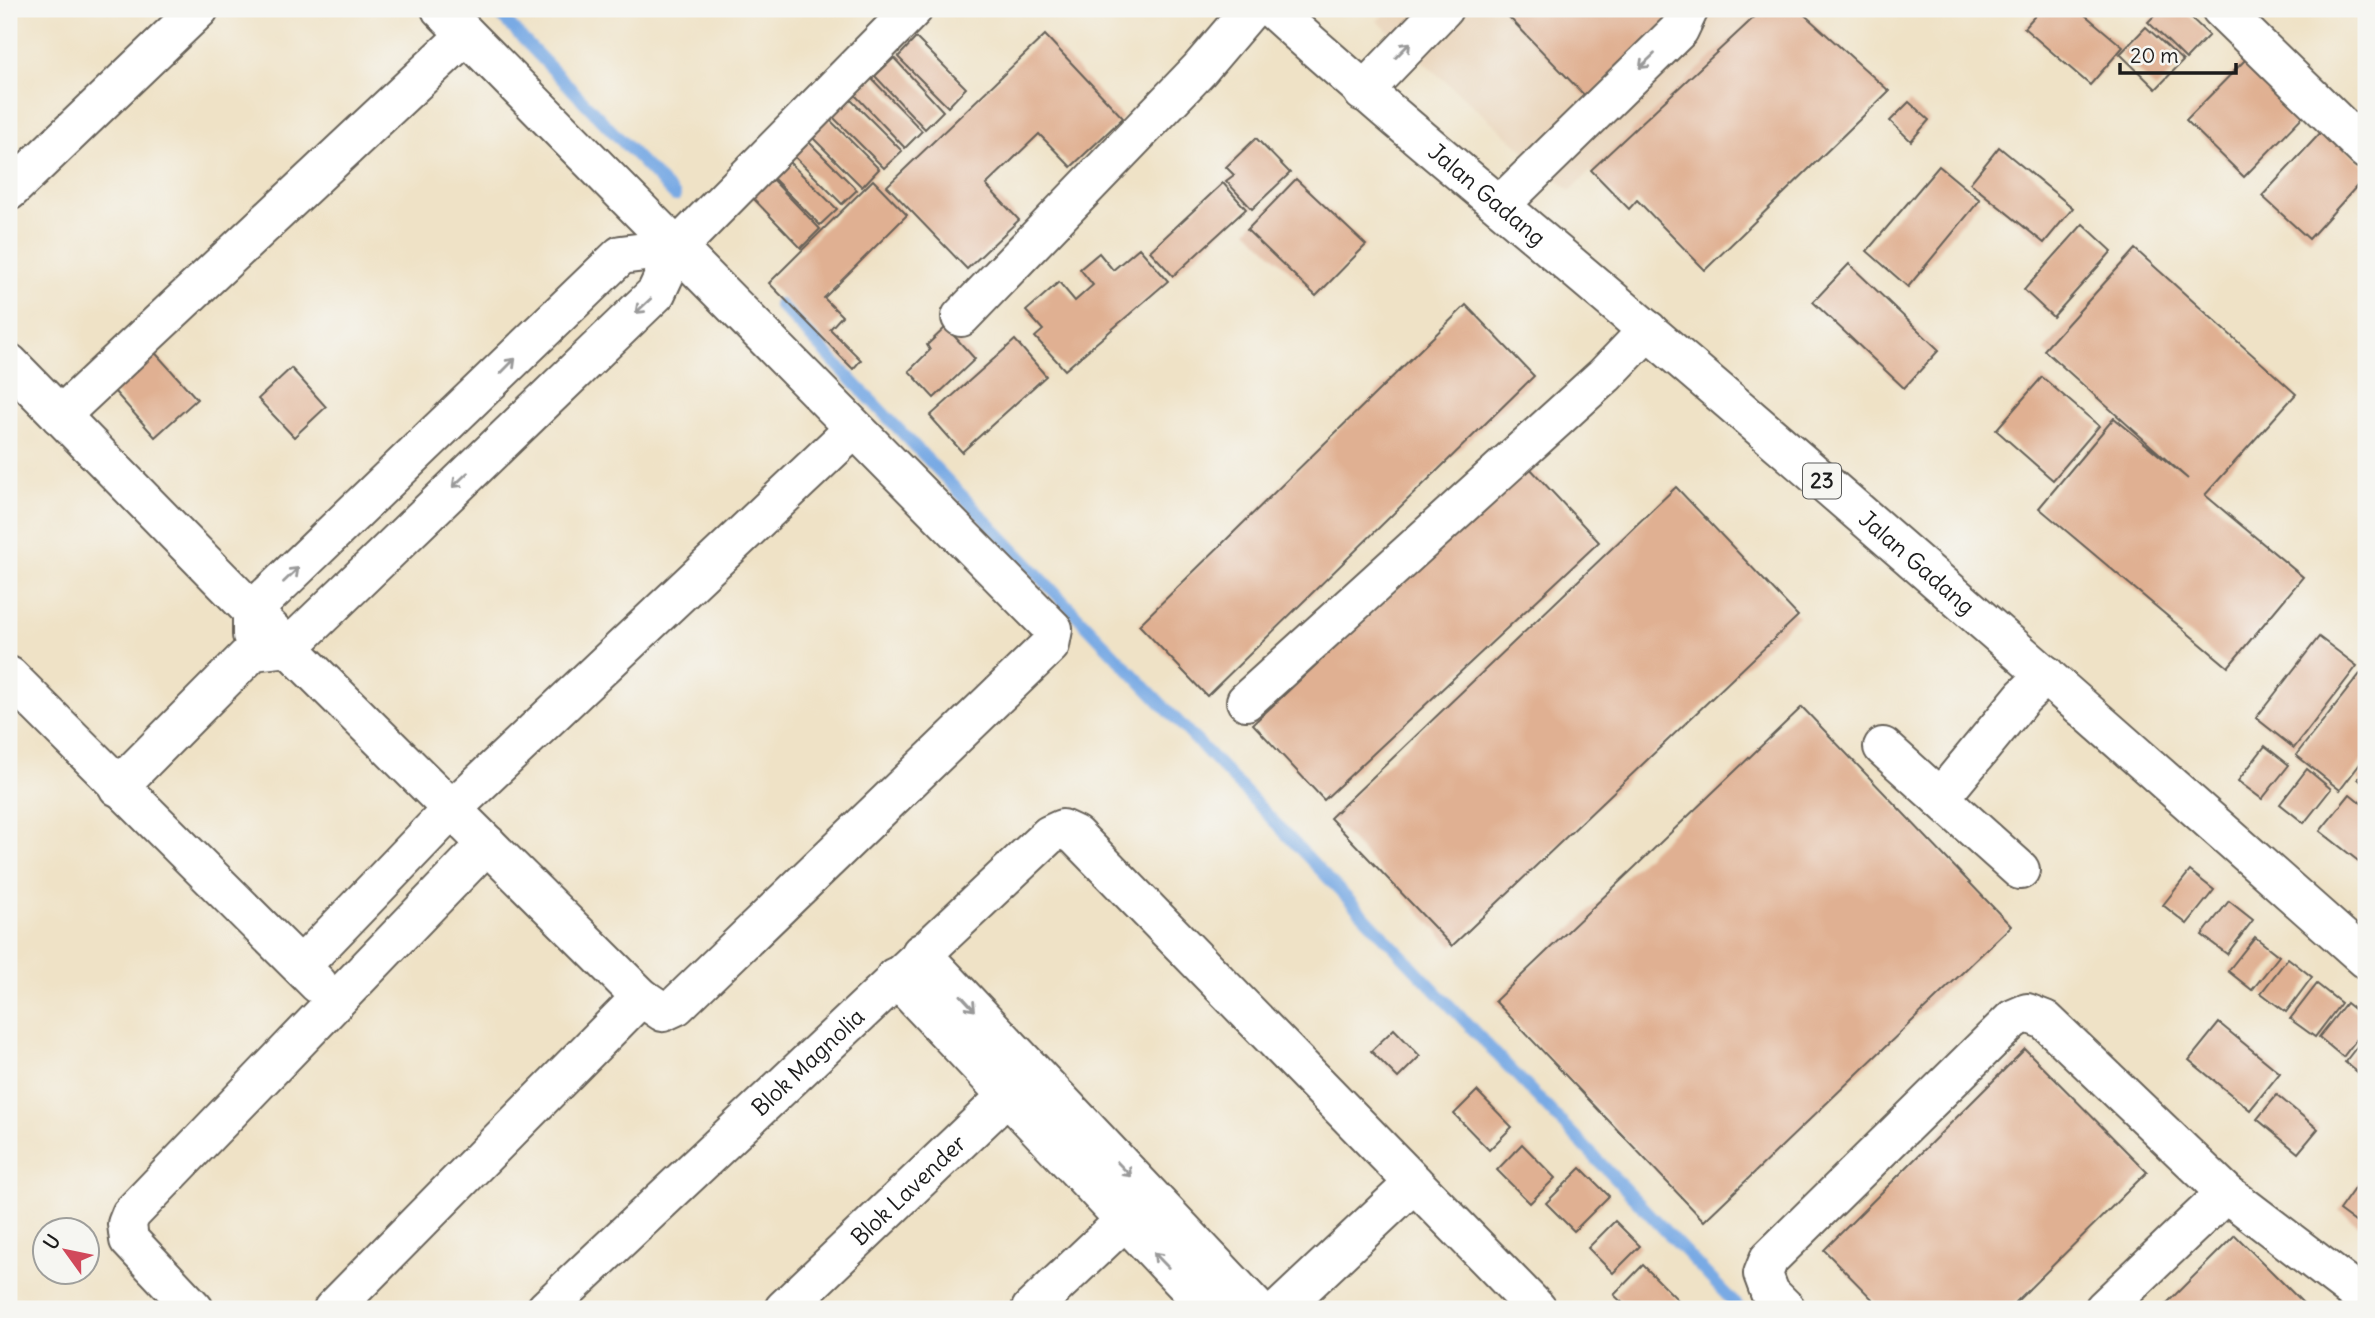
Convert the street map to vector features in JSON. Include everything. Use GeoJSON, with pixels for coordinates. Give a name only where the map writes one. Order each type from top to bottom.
{"type":"FeatureCollection","features":[{"type":"Feature","properties":{"kind":"main road"},"geometry":{"type":"LineString","coordinates":[[9,191],[199,9]]}},
{"type":"Feature","properties":{"kind":"main road"},"geometry":{"type":"LineString","coordinates":[[118,787],[501,440],[656,293],[677,248],[913,9]]}},
{"type":"Feature","properties":{"kind":"main road"},"geometry":{"type":"LineString","coordinates":[[961,317],[1199,70],[1251,9]]}},
{"type":"Feature","properties":{"kind":"main road","name":"Jalan Gadang"},"geometry":{"type":"LineString","coordinates":[[1272,9],[1363,92],[1648,330],[2046,674],[2366,959]]}},
{"type":"Feature","properties":{"kind":"main road"},"geometry":{"type":"LineString","coordinates":[[1363,92],[1443,9]]}},
{"type":"Feature","properties":{"kind":"main road"},"geometry":{"type":"LineString","coordinates":[[1500,205],[1679,30],[1689,9]]}},
{"type":"Feature","properties":{"kind":"main road"},"geometry":{"type":"LineString","coordinates":[[2221,9],[2366,150]]}},
{"type":"Feature","properties":{"kind":"main road"},"geometry":{"type":"LineString","coordinates":[[9,363],[60,416],[252,611],[271,649],[452,809],[641,997],[663,1012],[676,1006],[1049,645],[1052,629],[1042,616],[453,22],[60,416]]}},
{"type":"Feature","properties":{"kind":"main road"},"geometry":{"type":"LineString","coordinates":[[252,611],[621,256],[677,248]]}},
{"type":"Feature","properties":{"kind":"main road"},"geometry":{"type":"LineString","coordinates":[[1246,701],[1605,375],[1648,330]]}},
{"type":"Feature","properties":{"kind":"main road"},"geometry":{"type":"LineString","coordinates":[[468,406],[501,440]]}},
{"type":"Feature","properties":{"kind":"main road"},"geometry":{"type":"LineString","coordinates":[[301,966],[452,809],[854,429]]}},
{"type":"Feature","properties":{"kind":"main road"},"geometry":{"type":"LineString","coordinates":[[1940,798],[2046,674]]}},
{"type":"Feature","properties":{"kind":"main road"},"geometry":{"type":"LineString","coordinates":[[9,676],[334,1001]]}},
{"type":"Feature","properties":{"kind":"main road"},"geometry":{"type":"LineString","coordinates":[[1884,747],[2020,870]]}},
{"type":"Feature","properties":{"kind":"main road","name":"Blok Magnolia"},"geometry":{"type":"LineString","coordinates":[[546,1309],[908,965],[1049,835],[1062,829],[1075,835],[1415,1183]]}},
{"type":"Feature","properties":{"kind":"main road"},"geometry":{"type":"LineString","coordinates":[[194,1309],[129,1240],[127,1224],[131,1214],[487,844]]}},
{"type":"Feature","properties":{"kind":"main road"},"geometry":{"type":"LineString","coordinates":[[908,965],[1137,1209],[1257,1309]]}},
{"type":"Feature","properties":{"kind":"main road"},"geometry":{"type":"LineString","coordinates":[[333,1309],[641,997]]}},
{"type":"Feature","properties":{"kind":"main road"},"geometry":{"type":"LineString","coordinates":[[1786,1309],[1770,1293],[1763,1274],[1769,1259],[2014,1019],[2027,1013],[2045,1020],[2226,1193],[2366,1300]]}},
{"type":"Feature","properties":{"kind":"main road","name":"Blok Lavender"},"geometry":{"type":"LineString","coordinates":[[784,1309],[1019,1085]]}},
{"type":"Feature","properties":{"kind":"main road"},"geometry":{"type":"LineString","coordinates":[[1280,1309],[1415,1183],[1519,1303]]}},
{"type":"Feature","properties":{"kind":"main road"},"geometry":{"type":"LineString","coordinates":[[2104,1309],[2226,1193]]}},
{"type":"Feature","properties":{"kind":"main road"},"geometry":{"type":"LineString","coordinates":[[1031,1309],[1137,1209]]}},
{"type":"Feature","properties":{"kind":"main road"},"geometry":{"type":"LineString","coordinates":[[1137,1209],[1209,1309]]}},
{"type":"Feature","properties":{"kind":"shaded area"},"geometry":{"type":"Polygon","coordinates":[[[1388,9],[1763,9],[1570,191],[1377,21],[1388,9]]]}},
{"type":"Feature","properties":{"kind":"building"},"geometry":{"type":"Polygon","coordinates":[[[1509,9],[1665,9],[1672,15],[1588,99],[1505,13],[1509,9]]]}},
{"type":"Feature","properties":{"kind":"building"},"geometry":{"type":"Polygon","coordinates":[[[1763,9],[1798,9],[1889,91],[1705,270],[1637,200],[1629,209],[1591,170],[1763,9]]]}},
{"type":"Feature","properties":{"kind":"building"},"geometry":{"type":"Polygon","coordinates":[[[2041,9],[2078,9],[2123,47],[2090,85],[2024,28],[2041,9]]]}},
{"type":"Feature","properties":{"kind":"building"},"geometry":{"type":"Polygon","coordinates":[[[2161,9],[2182,9],[2209,35],[2186,59],[2148,22],[2161,9]]]}},
{"type":"Feature","properties":{"kind":"building"},"geometry":{"type":"Polygon","coordinates":[[[2146,27],[2183,61],[2156,89],[2120,54],[2146,27]]]}},
{"type":"Feature","properties":{"kind":"building"},"geometry":{"type":"Polygon","coordinates":[[[1045,35],[1123,118],[1071,167],[1039,134],[986,185],[1019,220],[967,269],[887,186],[1045,35]]]}},
{"type":"Feature","properties":{"kind":"building"},"geometry":{"type":"Polygon","coordinates":[[[916,38],[966,88],[948,107],[898,57],[916,38]]]}},
{"type":"Feature","properties":{"kind":"building"},"geometry":{"type":"Polygon","coordinates":[[[2251,54],[2308,111],[2244,177],[2186,120],[2251,54]]]}},
{"type":"Feature","properties":{"kind":"building"},"geometry":{"type":"Polygon","coordinates":[[[894,58],[943,111],[925,129],[875,76],[894,58]]]}},
{"type":"Feature","properties":{"kind":"building"},"geometry":{"type":"Polygon","coordinates":[[[871,78],[922,131],[905,148],[854,94],[871,78]]]}},
{"type":"Feature","properties":{"kind":"building"},"geometry":{"type":"Polygon","coordinates":[[[849,98],[902,151],[884,168],[831,115],[849,98]]]}},
{"type":"Feature","properties":{"kind":"building"},"geometry":{"type":"Polygon","coordinates":[[[1909,102],[1929,120],[1911,141],[1890,121],[1909,102]]]}},
{"type":"Feature","properties":{"kind":"building"},"geometry":{"type":"Polygon","coordinates":[[[827,117],[879,169],[862,187],[809,134],[827,117]]]}},
{"type":"Feature","properties":{"kind":"building"},"geometry":{"type":"Polygon","coordinates":[[[2324,129],[2366,167],[2366,176],[2309,239],[2262,196],[2324,129]]]}},
{"type":"Feature","properties":{"kind":"building"},"geometry":{"type":"Polygon","coordinates":[[[805,138],[857,190],[842,204],[790,152],[805,138]]]}},
{"type":"Feature","properties":{"kind":"building"},"geometry":{"type":"Polygon","coordinates":[[[1256,138],[1290,173],[1252,209],[1226,181],[1234,175],[1226,167],[1256,138]]]}},
{"type":"Feature","properties":{"kind":"building"},"geometry":{"type":"Polygon","coordinates":[[[1999,147],[2073,208],[2044,243],[1970,183],[1999,147]]]}},
{"type":"Feature","properties":{"kind":"building"},"geometry":{"type":"Polygon","coordinates":[[[786,159],[837,209],[820,225],[770,175],[786,159]]]}},
{"type":"Feature","properties":{"kind":"building"},"geometry":{"type":"Polygon","coordinates":[[[1939,166],[1980,200],[1908,287],[1867,251],[1939,166]]]}},
{"type":"Feature","properties":{"kind":"building"},"geometry":{"type":"Polygon","coordinates":[[[768,175],[820,229],[801,248],[749,194],[768,175]]]}},
{"type":"Feature","properties":{"kind":"building"},"geometry":{"type":"Polygon","coordinates":[[[1296,179],[1366,245],[1316,296],[1247,230],[1296,179]]]}},
{"type":"Feature","properties":{"kind":"building"},"geometry":{"type":"Polygon","coordinates":[[[873,180],[907,215],[824,298],[842,316],[830,329],[861,360],[853,369],[769,283],[873,180]]]}},
{"type":"Feature","properties":{"kind":"building"},"geometry":{"type":"Polygon","coordinates":[[[1223,183],[1246,209],[1173,276],[1150,251],[1223,183]]]}},
{"type":"Feature","properties":{"kind":"building"},"geometry":{"type":"Polygon","coordinates":[[[2083,224],[2112,251],[2053,317],[2024,290],[2083,224]]]}},
{"type":"Feature","properties":{"kind":"building"},"geometry":{"type":"Polygon","coordinates":[[[1139,248],[1168,281],[1065,370],[1035,337],[1043,330],[1026,311],[1059,282],[1075,301],[1093,285],[1080,269],[1099,253],[1113,270],[1139,248]]]}},
{"type":"Feature","properties":{"kind":"building"},"geometry":{"type":"Polygon","coordinates":[[[2135,249],[2296,394],[2205,495],[2303,577],[2228,667],[2039,508],[2114,418],[2188,479],[2044,350],[2135,249]]]}},
{"type":"Feature","properties":{"kind":"building"},"geometry":{"type":"Polygon","coordinates":[[[1849,264],[1939,350],[1904,388],[1813,302],[1849,264]]]}},
{"type":"Feature","properties":{"kind":"building"},"geometry":{"type":"Polygon","coordinates":[[[1466,305],[1534,376],[1207,696],[1139,625],[1466,305]]]}},
{"type":"Feature","properties":{"kind":"building"},"geometry":{"type":"Polygon","coordinates":[[[946,327],[975,359],[934,398],[909,371],[930,350],[927,345],[946,327]]]}},
{"type":"Feature","properties":{"kind":"building"},"geometry":{"type":"Polygon","coordinates":[[[1015,340],[1046,376],[962,452],[930,416],[1015,340]]]}},
{"type":"Feature","properties":{"kind":"building"},"geometry":{"type":"Polygon","coordinates":[[[149,346],[197,399],[155,437],[107,383],[149,346]]]}},
{"type":"Feature","properties":{"kind":"building"},"geometry":{"type":"Polygon","coordinates":[[[291,368],[326,407],[294,437],[258,399],[291,368]]]}},
{"type":"Feature","properties":{"kind":"building"},"geometry":{"type":"Polygon","coordinates":[[[2042,377],[2099,426],[2053,480],[1996,430],[2042,377]]]}},
{"type":"Feature","properties":{"kind":"building"},"geometry":{"type":"Polygon","coordinates":[[[1528,466],[1599,542],[1324,800],[1253,724],[1528,466]]]}},
{"type":"Feature","properties":{"kind":"building"},"geometry":{"type":"Polygon","coordinates":[[[1676,487],[1798,616],[1452,946],[1330,818],[1676,487]]]}},
{"type":"Feature","properties":{"kind":"building"},"geometry":{"type":"Polygon","coordinates":[[[2319,637],[2357,666],[2294,748],[2256,718],[2319,637]]]}},
{"type":"Feature","properties":{"kind":"building"},"geometry":{"type":"Polygon","coordinates":[[[2360,674],[2366,679],[2366,756],[2340,790],[2296,755],[2360,674]]]}},
{"type":"Feature","properties":{"kind":"building"},"geometry":{"type":"Polygon","coordinates":[[[1802,707],[2011,926],[1704,1221],[1495,1001],[1802,707]]]}},
{"type":"Feature","properties":{"kind":"building"},"geometry":{"type":"Polygon","coordinates":[[[2265,746],[2289,765],[2262,799],[2238,781],[2265,746]]]}},
{"type":"Feature","properties":{"kind":"building"},"geometry":{"type":"Polygon","coordinates":[[[2307,769],[2331,789],[2304,823],[2280,804],[2307,769]]]}},
{"type":"Feature","properties":{"kind":"building"},"geometry":{"type":"Polygon","coordinates":[[[2366,769],[2366,786],[2358,779],[2366,769]]]}},
{"type":"Feature","properties":{"kind":"building"},"geometry":{"type":"Polygon","coordinates":[[[2350,794],[2366,807],[2366,867],[2320,831],[2350,794]]]}},
{"type":"Feature","properties":{"kind":"building"},"geometry":{"type":"Polygon","coordinates":[[[2190,871],[2214,890],[2187,924],[2163,905],[2190,871]]]}},
{"type":"Feature","properties":{"kind":"building"},"geometry":{"type":"Polygon","coordinates":[[[2229,901],[2253,920],[2227,954],[2202,935],[2229,901]]]}},
{"type":"Feature","properties":{"kind":"building"},"geometry":{"type":"Polygon","coordinates":[[[2255,937],[2279,956],[2252,990],[2228,971],[2255,937]]]}},
{"type":"Feature","properties":{"kind":"building"},"geometry":{"type":"Polygon","coordinates":[[[2288,958],[2312,977],[2286,1012],[2261,993],[2288,958]]]}},
{"type":"Feature","properties":{"kind":"building"},"geometry":{"type":"Polygon","coordinates":[[[2317,984],[2341,1003],[2315,1037],[2290,1019],[2317,984]]]}},
{"type":"Feature","properties":{"kind":"building"},"geometry":{"type":"Polygon","coordinates":[[[2346,1003],[2366,1019],[2366,1027],[2343,1057],[2319,1037],[2346,1003]]]}},
{"type":"Feature","properties":{"kind":"building"},"geometry":{"type":"Polygon","coordinates":[[[2219,1023],[2280,1073],[2250,1110],[2189,1060],[2219,1023]]]}},
{"type":"Feature","properties":{"kind":"building"},"geometry":{"type":"Polygon","coordinates":[[[1394,1029],[1420,1056],[1398,1078],[1371,1051],[1394,1029]]]}},
{"type":"Feature","properties":{"kind":"building"},"geometry":{"type":"Polygon","coordinates":[[[2366,1035],[2366,1079],[2345,1062],[2366,1035]]]}},
{"type":"Feature","properties":{"kind":"building"},"geometry":{"type":"Polygon","coordinates":[[[2025,1049],[2147,1172],[2009,1309],[1882,1309],[1824,1250],[2025,1049]]]}},
{"type":"Feature","properties":{"kind":"building"},"geometry":{"type":"Polygon","coordinates":[[[1477,1091],[1512,1127],[1489,1150],[1454,1114],[1477,1091]]]}},
{"type":"Feature","properties":{"kind":"building"},"geometry":{"type":"Polygon","coordinates":[[[2277,1095],[2318,1129],[2298,1153],[2257,1119],[2277,1095]]]}},
{"type":"Feature","properties":{"kind":"building"},"geometry":{"type":"Polygon","coordinates":[[[1522,1144],[1555,1178],[1530,1203],[1497,1170],[1522,1144]]]}},
{"type":"Feature","properties":{"kind":"building"},"geometry":{"type":"Polygon","coordinates":[[[1581,1168],[1609,1196],[1574,1231],[1546,1203],[1581,1168]]]}},
{"type":"Feature","properties":{"kind":"building"},"geometry":{"type":"Polygon","coordinates":[[[2366,1172],[2366,1230],[2339,1210],[2366,1172]]]}},
{"type":"Feature","properties":{"kind":"building"},"geometry":{"type":"Polygon","coordinates":[[[1615,1221],[1640,1246],[1613,1273],[1588,1248],[1615,1221]]]}},
{"type":"Feature","properties":{"kind":"building"},"geometry":{"type":"Polygon","coordinates":[[[2235,1235],[2309,1309],[2161,1309],[2235,1235]]]}},
{"type":"Feature","properties":{"kind":"building"},"geometry":{"type":"Polygon","coordinates":[[[1643,1265],[1678,1300],[1669,1309],[1629,1309],[1614,1295],[1643,1265]]]}},
{"type":"Feature","properties":{"kind":"waterway"},"geometry":{"type":"LineString","coordinates":[[494,9],[675,196]]}},
{"type":"Feature","properties":{"kind":"waterway"},"geometry":{"type":"LineString","coordinates":[[779,304],[1740,1309]]}}]}
